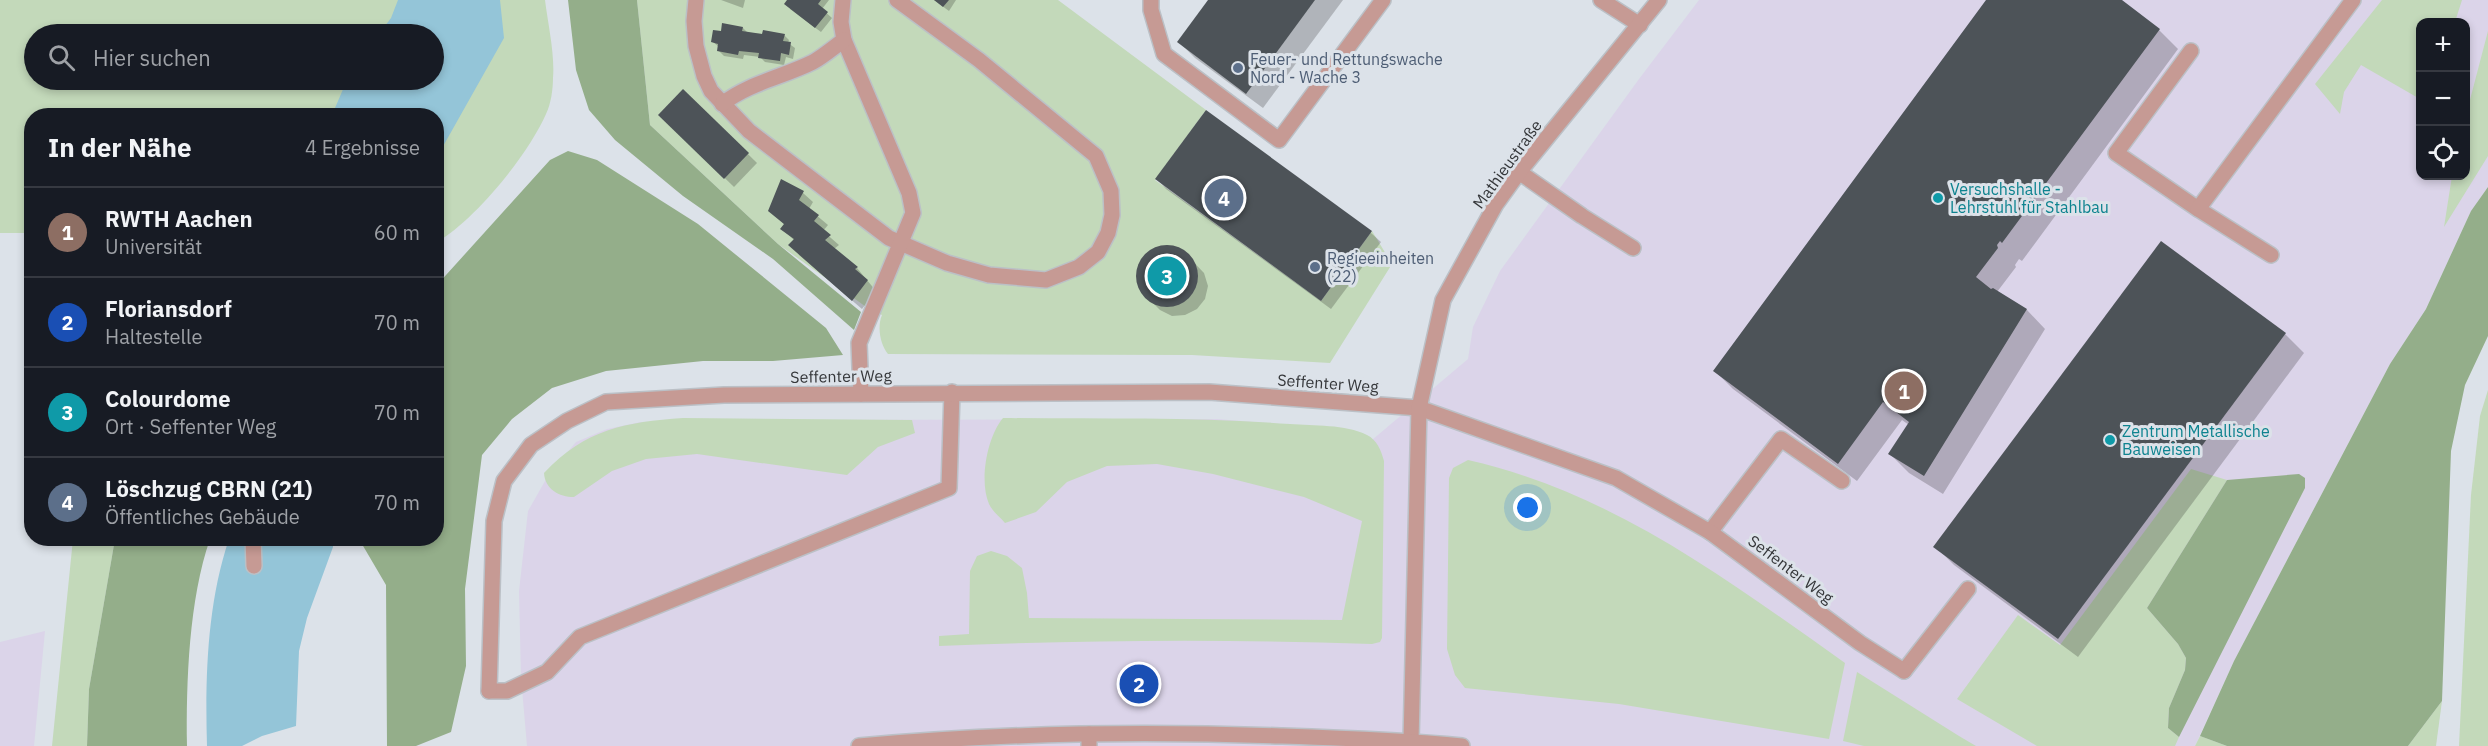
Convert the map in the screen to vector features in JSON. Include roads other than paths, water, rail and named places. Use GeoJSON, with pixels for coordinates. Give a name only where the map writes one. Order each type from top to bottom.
{"type":"FeatureCollection","features":[{"type":"Feature","properties":{"kind":"street"},"geometry":{"type":"LineString","coordinates":[[696,0],[694,21],[696,46],[704,76],[711,91],[749,131],[889,238],[947,263],[989,275],[1046,280],[1078,267],[1098,252],[1108,233],[1112,202],[1106,174],[1096,156],[979,60],[897,0]]}},
{"type":"Feature","properties":{"kind":"street"},"geometry":{"type":"LineString","coordinates":[[843,0],[841,22],[844,40],[909,193],[913,213],[859,343],[861,394]]}},
{"type":"Feature","properties":{"kind":"street"},"geometry":{"type":"LineString","coordinates":[[1151,0],[1151,10],[1164,54],[1279,140],[1383,0]]}},
{"type":"Feature","properties":{"kind":"street"},"geometry":{"type":"LineString","coordinates":[[1601,0],[1640,25]]}},
{"type":"Feature","properties":{"kind":"street","name":"Mathieustraße"},"geometry":{"type":"LineString","coordinates":[[1419,408],[1443,300],[1496,204],[1519,172],[1659,0]]}},
{"type":"Feature","properties":{"kind":"street"},"geometry":{"type":"LineString","coordinates":[[2198,209],[2353,0]]}},
{"type":"Feature","properties":{"kind":"street"},"geometry":{"type":"LineString","coordinates":[[722,104],[732,96],[814,61],[844,40]]}},
{"type":"Feature","properties":{"kind":"street"},"geometry":{"type":"LineString","coordinates":[[2191,51],[2116,153],[2271,255]]}},
{"type":"Feature","properties":{"kind":"street"},"geometry":{"type":"LineString","coordinates":[[1519,172],[1633,248]]}},
{"type":"Feature","properties":{"kind":"street","name":"Seffenter Weg"},"geometry":{"type":"LineString","coordinates":[[952,393],[949,488],[580,637],[548,672],[507,691],[489,692],[494,520],[504,481],[531,445],[567,421],[606,402],[724,395],[952,393],[1209,392],[1419,408],[1616,478],[1710,532],[1860,643],[1904,671],[1968,590]]}},
{"type":"Feature","properties":{"kind":"street"},"geometry":{"type":"LineString","coordinates":[[1411,743],[1419,408]]}},
{"type":"Feature","properties":{"kind":"street"},"geometry":{"type":"LineString","coordinates":[[1710,532],[1781,439],[1842,481]]}},
{"type":"Feature","properties":{"kind":"street"},"geometry":{"type":"LineString","coordinates":[[253,546],[254,566]]}},
{"type":"Feature","properties":{"kind":"street"},"geometry":{"type":"LineString","coordinates":[[859,746],[1001,735],[1089,740],[1238,734],[1462,746]]}},
{"type":"Feature","properties":{"kind":"water"},"geometry":{"type":"Polygon","coordinates":[[[398,0],[500,0],[504,38],[444,145],[444,108],[335,108],[343,90],[444,90],[444,24],[386,24],[398,0]]]}},
{"type":"Feature","properties":{"kind":"water"},"geometry":{"type":"Polygon","coordinates":[[[227,546],[333,546],[307,618],[299,651],[296,726],[262,736],[242,746],[207,746],[206,694],[209,641],[227,546]]]}},
{"type":"Feature","properties":{"kind":"place","name":"Feuer- und Rettungswache Nord - Wache 3"},"geometry":{"type":"Point","coordinates":[1238,68]}},
{"type":"Feature","properties":{"kind":"place","name":"Löschzug CBRN (21)"},"geometry":{"type":"Point","coordinates":[1224,198]}},
{"type":"Feature","properties":{"kind":"place","name":"Versuchshalle - Lehrstuhl für Stahlbau"},"geometry":{"type":"Point","coordinates":[1938,198]}},
{"type":"Feature","properties":{"kind":"place","name":"Regieeinheiten (22)"},"geometry":{"type":"Point","coordinates":[1315,267]}},
{"type":"Feature","properties":{"kind":"place","name":"Colourdome"},"geometry":{"type":"Point","coordinates":[1167,276]}},
{"type":"Feature","properties":{"kind":"place","name":"RWTH Aachen"},"geometry":{"type":"Point","coordinates":[1904,391]}},
{"type":"Feature","properties":{"kind":"place","name":"Zentrum Metallische Bauweisen"},"geometry":{"type":"Point","coordinates":[2110,440]}},
{"type":"Feature","properties":{"kind":"place","name":"Floriansdorf"},"geometry":{"type":"Point","coordinates":[1139,684]}}]}
